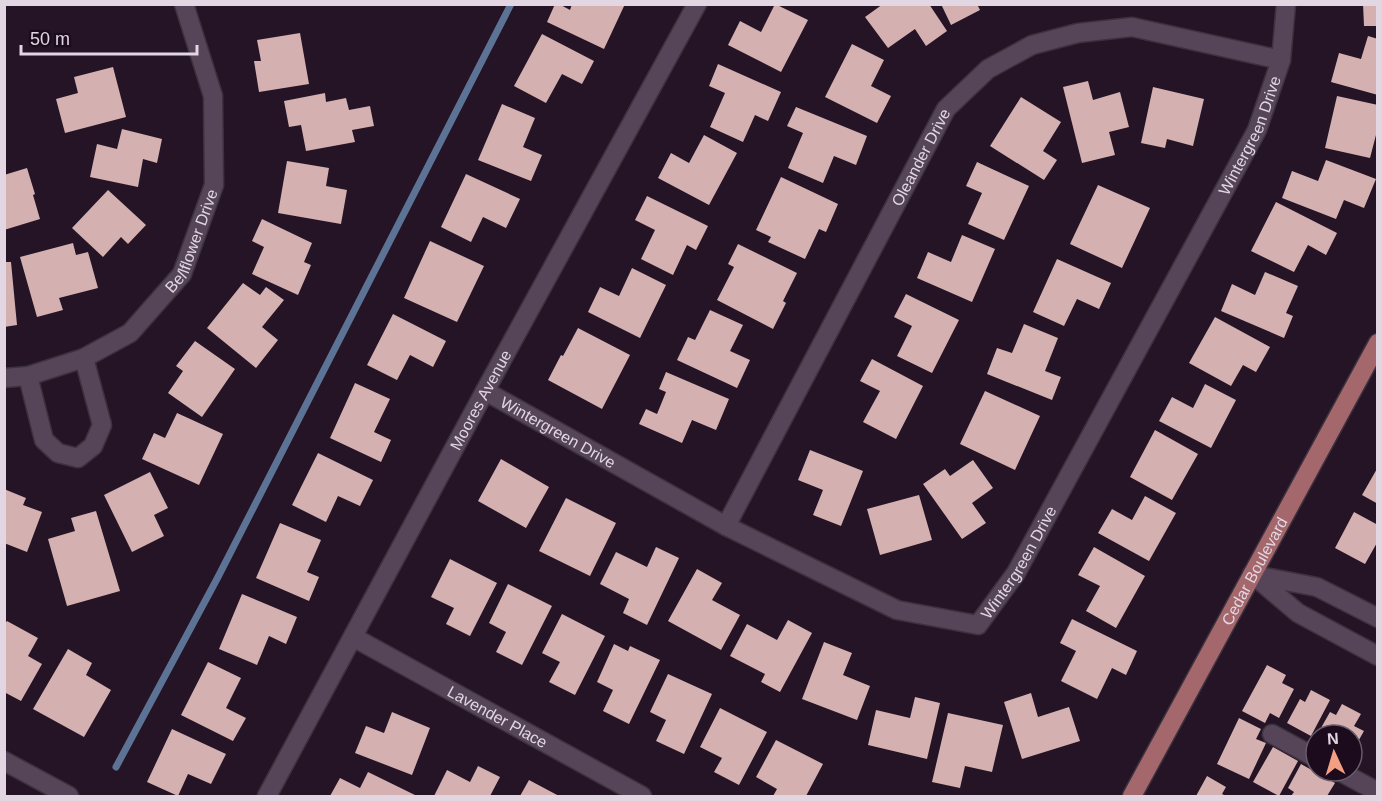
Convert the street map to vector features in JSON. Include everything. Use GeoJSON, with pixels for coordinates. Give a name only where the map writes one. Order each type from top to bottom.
{"type":"FeatureCollection","features":[{"type":"Feature","properties":{"kind":"main road","name":"Cedar Boulevard"},"geometry":{"type":"LineString","coordinates":[[1132,796],[1377,344]]}},
{"type":"Feature","properties":{"kind":"street","name":"Bellflower Drive"},"geometry":{"type":"LineString","coordinates":[[4,378],[27,376],[84,358],[130,333],[182,274],[214,185],[213,96],[184,4]]}},
{"type":"Feature","properties":{"kind":"street","name":"Moores Avenue"},"geometry":{"type":"LineString","coordinates":[[267,796],[697,4]]}},
{"type":"Feature","properties":{"kind":"street","name":"Wintergreen Drive"},"geometry":{"type":"LineString","coordinates":[[485,392],[726,526],[897,610],[978,625],[1016,573],[1257,130],[1281,60],[1286,4]]}},
{"type":"Feature","properties":{"kind":"street","name":"Oleander Drive"},"geometry":{"type":"LineString","coordinates":[[726,526],[946,109],[988,69],[1032,45],[1078,33],[1132,27],[1281,60]]}},
{"type":"Feature","properties":{"kind":"street"},"geometry":{"type":"LineString","coordinates":[[27,376],[44,440],[58,453],[78,458],[93,446],[102,425],[84,358]]}},
{"type":"Feature","properties":{"kind":"street"},"geometry":{"type":"LineString","coordinates":[[1252,574],[1317,587],[1377,618]]}},
{"type":"Feature","properties":{"kind":"street"},"geometry":{"type":"LineString","coordinates":[[1252,574],[1298,614],[1377,656]]}},
{"type":"Feature","properties":{"kind":"street","name":"Lavender Place"},"geometry":{"type":"LineString","coordinates":[[353,637],[642,796]]}},
{"type":"Feature","properties":{"kind":"street"},"geometry":{"type":"LineString","coordinates":[[1272,734],[1304,751]]}},
{"type":"Feature","properties":{"kind":"street"},"geometry":{"type":"LineString","coordinates":[[4,761],[35,789],[69,796]]}},
{"type":"Feature","properties":{"kind":"street"},"geometry":{"type":"LineString","coordinates":[[1358,783],[1377,795]]}},
{"type":"Feature","properties":{"kind":"building"},"geometry":{"type":"Polygon","coordinates":[[[555,4],[570,10],[572,4],[625,4],[604,49],[547,22],[555,4]]]}},
{"type":"Feature","properties":{"kind":"building"},"geometry":{"type":"Polygon","coordinates":[[[775,4],[808,20],[781,72],[728,45],[740,21],[761,32],[775,4]]]}},
{"type":"Feature","properties":{"kind":"building"},"geometry":{"type":"Polygon","coordinates":[[[883,4],[929,4],[947,31],[926,46],[915,29],[888,48],[865,17],[883,4]]]}},
{"type":"Feature","properties":{"kind":"building"},"geometry":{"type":"Polygon","coordinates":[[[941,4],[977,4],[980,10],[951,25],[941,4]]]}},
{"type":"Feature","properties":{"kind":"building"},"geometry":{"type":"Polygon","coordinates":[[[1363,4],[1378,4],[1378,26],[1364,26],[1363,4]]]}},
{"type":"Feature","properties":{"kind":"building"},"geometry":{"type":"Polygon","coordinates":[[[300,33],[309,84],[259,92],[254,61],[261,61],[257,40],[300,33]]]}},
{"type":"Feature","properties":{"kind":"building"},"geometry":{"type":"Polygon","coordinates":[[[542,34],[594,61],[582,84],[562,74],[546,103],[514,86],[542,34]]]}},
{"type":"Feature","properties":{"kind":"building"},"geometry":{"type":"Polygon","coordinates":[[[1368,36],[1378,39],[1378,95],[1331,82],[1339,53],[1361,59],[1368,36]]]}},
{"type":"Feature","properties":{"kind":"building"},"geometry":{"type":"Polygon","coordinates":[[[852,44],[884,60],[871,86],[891,96],[877,123],[825,97],[852,44]]]}},
{"type":"Feature","properties":{"kind":"building"},"geometry":{"type":"Polygon","coordinates":[[[718,64],[781,92],[768,121],[755,115],[743,142],[710,127],[725,93],[709,86],[718,64]]]}},
{"type":"Feature","properties":{"kind":"building"},"geometry":{"type":"Polygon","coordinates":[[[113,67],[126,117],[65,133],[56,99],[78,93],[74,77],[113,67]]]}},
{"type":"Feature","properties":{"kind":"building"},"geometry":{"type":"Polygon","coordinates":[[[1088,81],[1093,100],[1120,92],[1129,127],[1109,132],[1115,155],[1082,163],[1063,87],[1088,81]]]}},
{"type":"Feature","properties":{"kind":"building"},"geometry":{"type":"Polygon","coordinates":[[[1153,87],[1204,99],[1193,146],[1167,139],[1165,148],[1141,143],[1153,87]]]}},
{"type":"Feature","properties":{"kind":"building"},"geometry":{"type":"Polygon","coordinates":[[[325,93],[326,102],[346,98],[349,110],[370,106],[374,126],[352,130],[355,142],[306,151],[301,125],[289,127],[284,101],[325,93]]]}},
{"type":"Feature","properties":{"kind":"building"},"geometry":{"type":"Polygon","coordinates":[[[1337,96],[1378,105],[1378,135],[1376,135],[1370,158],[1325,148],[1337,96]]]}},
{"type":"Feature","properties":{"kind":"building"},"geometry":{"type":"Polygon","coordinates":[[[1021,97],[1061,122],[1043,151],[1057,160],[1044,180],[990,146],[1021,97]]]}},
{"type":"Feature","properties":{"kind":"building"},"geometry":{"type":"Polygon","coordinates":[[[502,104],[535,118],[523,147],[542,155],[531,181],[478,160],[502,104]]]}},
{"type":"Feature","properties":{"kind":"building"},"geometry":{"type":"Polygon","coordinates":[[[796,107],[867,136],[856,165],[834,156],[823,183],[788,168],[803,133],[787,126],[796,107]]]}},
{"type":"Feature","properties":{"kind":"building"},"geometry":{"type":"Polygon","coordinates":[[[122,129],[162,139],[157,163],[143,159],[138,187],[90,177],[97,144],[117,149],[122,129]]]}},
{"type":"Feature","properties":{"kind":"building"},"geometry":{"type":"Polygon","coordinates":[[[704,135],[737,153],[709,205],[658,178],[671,153],[689,163],[704,135]]]}},
{"type":"Feature","properties":{"kind":"building"},"geometry":{"type":"Polygon","coordinates":[[[1326,160],[1376,179],[1364,208],[1344,200],[1336,219],[1282,198],[1292,171],[1318,181],[1326,160]]]}},
{"type":"Feature","properties":{"kind":"building"},"geometry":{"type":"Polygon","coordinates":[[[287,161],[329,168],[326,186],[347,190],[341,224],[278,213],[287,161]]]}},
{"type":"Feature","properties":{"kind":"building"},"geometry":{"type":"Polygon","coordinates":[[[977,162],[1029,186],[1004,240],[968,224],[982,193],[966,186],[977,162]]]}},
{"type":"Feature","properties":{"kind":"building"},"geometry":{"type":"Polygon","coordinates":[[[27,168],[40,219],[4,230],[4,175],[27,168]]]}},
{"type":"Feature","properties":{"kind":"building"},"geometry":{"type":"Polygon","coordinates":[[[466,174],[520,199],[506,228],[483,217],[471,242],[441,227],[466,174]]]}},
{"type":"Feature","properties":{"kind":"building"},"geometry":{"type":"Polygon","coordinates":[[[781,177],[838,204],[826,232],[819,229],[805,259],[768,242],[771,237],[756,230],[781,177]]]}},
{"type":"Feature","properties":{"kind":"building"},"geometry":{"type":"Polygon","coordinates":[[[1098,185],[1150,208],[1122,268],[1070,244],[1098,185]]]}},
{"type":"Feature","properties":{"kind":"building"},"geometry":{"type":"Polygon","coordinates":[[[108,190],[146,225],[128,244],[121,237],[103,257],[72,228],[108,190]]]}},
{"type":"Feature","properties":{"kind":"building"},"geometry":{"type":"Polygon","coordinates":[[[647,196],[708,226],[696,250],[687,245],[673,275],[641,259],[655,230],[635,220],[647,196]]]}},
{"type":"Feature","properties":{"kind":"building"},"geometry":{"type":"Polygon","coordinates":[[[1276,202],[1337,233],[1326,255],[1308,245],[1294,272],[1251,251],[1276,202]]]}},
{"type":"Feature","properties":{"kind":"building"},"geometry":{"type":"Polygon","coordinates":[[[262,219],[312,243],[304,262],[311,265],[298,295],[252,274],[264,247],[252,241],[262,219]]]}},
{"type":"Feature","properties":{"kind":"building"},"geometry":{"type":"Polygon","coordinates":[[[962,235],[995,249],[972,302],[917,278],[928,252],[951,262],[962,235]]]}},
{"type":"Feature","properties":{"kind":"building"},"geometry":{"type":"Polygon","coordinates":[[[430,241],[484,266],[457,322],[404,298],[430,241]]]}},
{"type":"Feature","properties":{"kind":"building"},"geometry":{"type":"Polygon","coordinates":[[[73,243],[76,255],[88,252],[98,288],[59,298],[63,310],[37,317],[20,257],[73,243]]]}},
{"type":"Feature","properties":{"kind":"building"},"geometry":{"type":"Polygon","coordinates":[[[738,244],[797,273],[783,301],[786,303],[773,329],[717,300],[734,267],[728,264],[738,244]]]}},
{"type":"Feature","properties":{"kind":"building"},"geometry":{"type":"Polygon","coordinates":[[[1057,259],[1111,283],[1099,309],[1077,299],[1064,326],[1033,312],[1057,259]]]}},
{"type":"Feature","properties":{"kind":"building"},"geometry":{"type":"Polygon","coordinates":[[[4,262],[11,262],[17,325],[4,327],[4,262]]]}},
{"type":"Feature","properties":{"kind":"building"},"geometry":{"type":"Polygon","coordinates":[[[632,268],[666,285],[640,338],[588,312],[600,287],[619,296],[632,268]]]}},
{"type":"Feature","properties":{"kind":"building"},"geometry":{"type":"Polygon","coordinates":[[[1265,272],[1298,286],[1286,313],[1293,316],[1284,338],[1221,311],[1232,284],[1255,295],[1265,272]]]}},
{"type":"Feature","properties":{"kind":"building"},"geometry":{"type":"Polygon","coordinates":[[[243,283],[260,295],[266,287],[284,300],[262,327],[278,340],[256,368],[207,328],[243,283]]]}},
{"type":"Feature","properties":{"kind":"building"},"geometry":{"type":"Polygon","coordinates":[[[906,294],[959,320],[932,373],[897,356],[912,326],[894,317],[906,294]]]}},
{"type":"Feature","properties":{"kind":"building"},"geometry":{"type":"Polygon","coordinates":[[[710,310],[743,325],[730,351],[750,360],[737,388],[677,360],[688,337],[695,340],[710,310]]]}},
{"type":"Feature","properties":{"kind":"building"},"geometry":{"type":"Polygon","coordinates":[[[393,314],[446,341],[433,367],[410,355],[397,380],[367,365],[393,314]]]}},
{"type":"Feature","properties":{"kind":"building"},"geometry":{"type":"Polygon","coordinates":[[[1215,317],[1270,347],[1256,372],[1243,365],[1231,386],[1189,363],[1215,317]]]}},
{"type":"Feature","properties":{"kind":"building"},"geometry":{"type":"Polygon","coordinates":[[[1024,324],[1058,338],[1045,371],[1061,377],[1052,400],[987,374],[997,348],[1012,353],[1024,324]]]}},
{"type":"Feature","properties":{"kind":"building"},"geometry":{"type":"Polygon","coordinates":[[[578,328],[630,355],[602,409],[548,380],[578,328]]]}},
{"type":"Feature","properties":{"kind":"building"},"geometry":{"type":"Polygon","coordinates":[[[195,341],[235,369],[202,417],[168,393],[183,371],[176,366],[195,341]]]}},
{"type":"Feature","properties":{"kind":"building"},"geometry":{"type":"Polygon","coordinates":[[[872,359],[923,386],[896,439],[863,422],[880,391],[860,381],[872,359]]]}},
{"type":"Feature","properties":{"kind":"building"},"geometry":{"type":"Polygon","coordinates":[[[666,372],[729,399],[716,430],[692,420],[682,443],[639,424],[646,409],[657,414],[666,392],[659,389],[666,372]]]}},
{"type":"Feature","properties":{"kind":"building"},"geometry":{"type":"Polygon","coordinates":[[[355,383],[390,399],[374,432],[391,440],[381,462],[330,438],[355,383]]]}},
{"type":"Feature","properties":{"kind":"building"},"geometry":{"type":"Polygon","coordinates":[[[1205,384],[1236,400],[1211,448],[1159,421],[1172,397],[1193,408],[1205,384]]]}},
{"type":"Feature","properties":{"kind":"building"},"geometry":{"type":"Polygon","coordinates":[[[985,391],[1040,416],[1015,470],[960,444],[985,391]]]}},
{"type":"Feature","properties":{"kind":"building"},"geometry":{"type":"Polygon","coordinates":[[[177,413],[223,434],[199,485],[142,459],[154,433],[165,438],[177,413]]]}},
{"type":"Feature","properties":{"kind":"building"},"geometry":{"type":"Polygon","coordinates":[[[1155,430],[1198,454],[1172,500],[1130,477],[1155,430]]]}},
{"type":"Feature","properties":{"kind":"building"},"geometry":{"type":"Polygon","coordinates":[[[810,450],[863,471],[841,526],[813,515],[823,490],[798,480],[810,450]]]}},
{"type":"Feature","properties":{"kind":"building"},"geometry":{"type":"Polygon","coordinates":[[[318,453],[373,480],[360,506],[338,496],[326,522],[292,505],[318,453]]]}},
{"type":"Feature","properties":{"kind":"building"},"geometry":{"type":"Polygon","coordinates":[[[501,459],[549,487],[526,528],[478,501],[501,459]]]}},
{"type":"Feature","properties":{"kind":"building"},"geometry":{"type":"Polygon","coordinates":[[[973,460],[993,488],[972,503],[986,523],[962,539],[923,484],[945,469],[950,476],[973,460]]]}},
{"type":"Feature","properties":{"kind":"building"},"geometry":{"type":"Polygon","coordinates":[[[1378,467],[1378,504],[1362,495],[1378,467]]]}},
{"type":"Feature","properties":{"kind":"building"},"geometry":{"type":"Polygon","coordinates":[[[150,472],[168,508],[154,515],[164,536],[132,552],[104,495],[150,472]]]}},
{"type":"Feature","properties":{"kind":"building"},"geometry":{"type":"Polygon","coordinates":[[[4,489],[26,498],[23,505],[42,512],[27,552],[4,543],[4,489]]]}},
{"type":"Feature","properties":{"kind":"building"},"geometry":{"type":"Polygon","coordinates":[[[919,495],[932,540],[880,555],[867,509],[919,495]]]}},
{"type":"Feature","properties":{"kind":"building"},"geometry":{"type":"Polygon","coordinates":[[[1145,496],[1176,513],[1149,561],[1098,533],[1112,509],[1132,520],[1145,496]]]}},
{"type":"Feature","properties":{"kind":"building"},"geometry":{"type":"Polygon","coordinates":[[[566,498],[616,523],[590,576],[539,551],[566,498]]]}},
{"type":"Feature","properties":{"kind":"building"},"geometry":{"type":"Polygon","coordinates":[[[96,511],[120,591],[67,606],[48,539],[75,531],[71,518],[96,511]]]}},
{"type":"Feature","properties":{"kind":"building"},"geometry":{"type":"Polygon","coordinates":[[[1354,512],[1378,525],[1378,541],[1365,564],[1335,548],[1354,512]]]}},
{"type":"Feature","properties":{"kind":"building"},"geometry":{"type":"Polygon","coordinates":[[[280,523],[321,540],[307,572],[319,577],[309,601],[256,578],[280,523]]]}},
{"type":"Feature","properties":{"kind":"building"},"geometry":{"type":"Polygon","coordinates":[[[656,547],[679,558],[647,625],[623,613],[629,599],[600,584],[616,552],[647,567],[656,547]]]}},
{"type":"Feature","properties":{"kind":"building"},"geometry":{"type":"Polygon","coordinates":[[[1094,547],[1145,576],[1116,628],[1086,611],[1100,586],[1078,575],[1094,547]]]}},
{"type":"Feature","properties":{"kind":"building"},"geometry":{"type":"Polygon","coordinates":[[[450,559],[497,583],[470,636],[446,624],[454,608],[431,597],[450,559]]]}},
{"type":"Feature","properties":{"kind":"building"},"geometry":{"type":"Polygon","coordinates":[[[697,569],[722,583],[712,600],[740,615],[721,650],[668,621],[697,569]]]}},
{"type":"Feature","properties":{"kind":"building"},"geometry":{"type":"Polygon","coordinates":[[[508,584],[552,606],[522,665],[496,652],[506,632],[489,623],[508,584]]]}},
{"type":"Feature","properties":{"kind":"building"},"geometry":{"type":"Polygon","coordinates":[[[242,594],[297,617],[286,644],[269,636],[257,665],[219,649],[242,594]]]}},
{"type":"Feature","properties":{"kind":"building"},"geometry":{"type":"Polygon","coordinates":[[[562,614],[605,636],[575,695],[549,682],[560,662],[542,653],[562,614]]]}},
{"type":"Feature","properties":{"kind":"building"},"geometry":{"type":"Polygon","coordinates":[[[1072,619],[1137,651],[1126,675],[1112,668],[1097,699],[1061,681],[1076,651],[1060,643],[1072,619]]]}},
{"type":"Feature","properties":{"kind":"building"},"geometry":{"type":"Polygon","coordinates":[[[788,620],[812,633],[780,692],[761,682],[765,674],[730,656],[747,624],[777,640],[788,620]]]}},
{"type":"Feature","properties":{"kind":"building"},"geometry":{"type":"Polygon","coordinates":[[[7,621],[38,638],[28,656],[42,664],[21,701],[4,692],[4,625],[7,621]]]}},
{"type":"Feature","properties":{"kind":"building"},"geometry":{"type":"Polygon","coordinates":[[[824,642],[852,653],[843,675],[870,686],[857,720],[802,699],[824,642]]]}},
{"type":"Feature","properties":{"kind":"building"},"geometry":{"type":"Polygon","coordinates":[[[614,644],[628,651],[630,646],[660,660],[629,724],[603,711],[613,690],[597,682],[614,644]]]}},
{"type":"Feature","properties":{"kind":"building"},"geometry":{"type":"Polygon","coordinates":[[[68,649],[92,663],[86,675],[111,690],[84,737],[33,709],[68,649]]]}},
{"type":"Feature","properties":{"kind":"building"},"geometry":{"type":"Polygon","coordinates":[[[208,662],[241,678],[226,708],[246,718],[233,741],[181,715],[208,662]]]}},
{"type":"Feature","properties":{"kind":"building"},"geometry":{"type":"Polygon","coordinates":[[[1267,665],[1286,675],[1282,683],[1294,689],[1279,718],[1270,713],[1265,723],[1242,711],[1267,665]]]}},
{"type":"Feature","properties":{"kind":"building"},"geometry":{"type":"Polygon","coordinates":[[[668,674],[712,694],[684,754],[656,741],[666,720],[650,712],[668,674]]]}},
{"type":"Feature","properties":{"kind":"building"},"geometry":{"type":"Polygon","coordinates":[[[1311,690],[1330,700],[1318,723],[1304,723],[1304,732],[1287,723],[1300,699],[1305,702],[1311,690]]]}},
{"type":"Feature","properties":{"kind":"building"},"geometry":{"type":"Polygon","coordinates":[[[1031,693],[1038,717],[1069,707],[1080,741],[1022,759],[1004,702],[1031,693]]]}},
{"type":"Feature","properties":{"kind":"building"},"geometry":{"type":"Polygon","coordinates":[[[915,697],[940,703],[927,759],[868,745],[876,710],[910,718],[915,697]]]}},
{"type":"Feature","properties":{"kind":"building"},"geometry":{"type":"Polygon","coordinates":[[[1342,704],[1361,714],[1356,723],[1324,723],[1330,712],[1336,715],[1342,704]]]}},
{"type":"Feature","properties":{"kind":"building"},"geometry":{"type":"Polygon","coordinates":[[[720,708],[767,732],[739,785],[714,772],[722,758],[700,747],[720,708]]]}},
{"type":"Feature","properties":{"kind":"building"},"geometry":{"type":"Polygon","coordinates":[[[392,712],[430,728],[412,775],[355,753],[366,726],[384,733],[392,712]]]}},
{"type":"Feature","properties":{"kind":"building"},"geometry":{"type":"Polygon","coordinates":[[[948,713],[1003,725],[992,772],[965,766],[960,788],[932,782],[948,713]]]}},
{"type":"Feature","properties":{"kind":"building"},"geometry":{"type":"Polygon","coordinates":[[[1239,718],[1261,729],[1256,739],[1266,743],[1249,779],[1217,764],[1239,718]]]}},
{"type":"Feature","properties":{"kind":"building"},"geometry":{"type":"Polygon","coordinates":[[[172,729],[226,754],[211,784],[188,774],[178,796],[147,782],[172,729]]]}},
{"type":"Feature","properties":{"kind":"building"},"geometry":{"type":"Polygon","coordinates":[[[776,740],[823,764],[806,796],[773,796],[777,789],[756,777],[776,740]]]}},
{"type":"Feature","properties":{"kind":"building"},"geometry":{"type":"Polygon","coordinates":[[[1273,747],[1298,761],[1279,796],[1253,782],[1273,747]]]}},
{"type":"Feature","properties":{"kind":"building"},"geometry":{"type":"Polygon","coordinates":[[[1301,764],[1304,766],[1304,783],[1335,783],[1327,796],[1291,796],[1294,792],[1288,788],[1301,764]]]}},
{"type":"Feature","properties":{"kind":"building"},"geometry":{"type":"Polygon","coordinates":[[[478,766],[500,777],[490,796],[434,796],[447,770],[470,782],[478,766]]]}},
{"type":"Feature","properties":{"kind":"building"},"geometry":{"type":"Polygon","coordinates":[[[368,772],[417,796],[330,796],[340,778],[360,788],[368,772]]]}},
{"type":"Feature","properties":{"kind":"building"},"geometry":{"type":"Polygon","coordinates":[[[1207,776],[1226,787],[1222,794],[1226,796],[1196,796],[1207,776]]]}},
{"type":"Feature","properties":{"kind":"building"},"geometry":{"type":"Polygon","coordinates":[[[529,780],[559,796],[520,796],[529,780]]]}},
{"type":"Feature","properties":{"kind":"waterway"},"geometry":{"type":"LineString","coordinates":[[116,767],[218,577],[511,4]]}}]}
